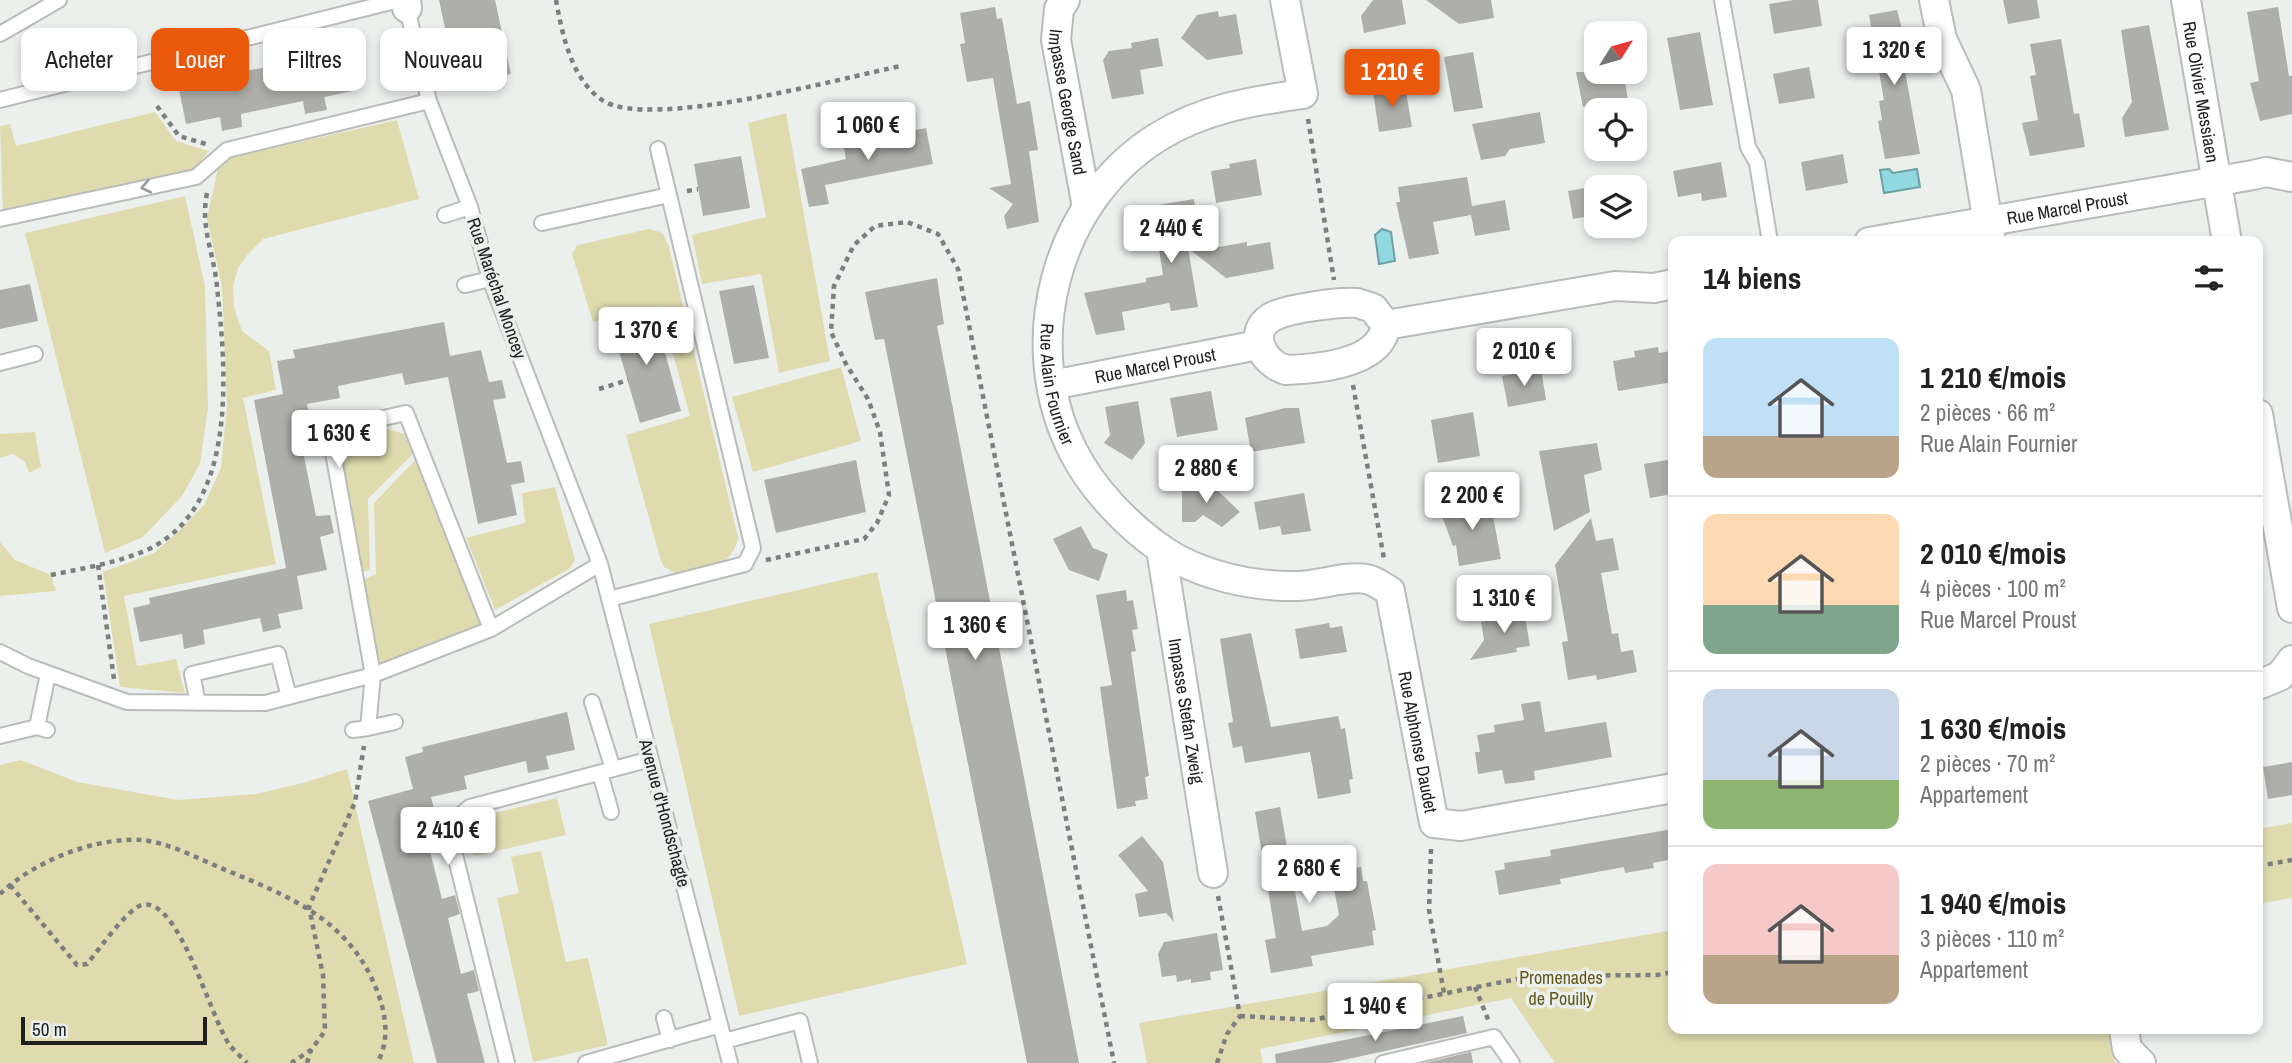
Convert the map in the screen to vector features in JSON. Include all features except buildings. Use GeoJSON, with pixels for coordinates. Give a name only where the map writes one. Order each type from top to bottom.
{"type":"FeatureCollection","features":[{"type":"Feature","properties":{"kind":"street","name":"Impasse George Sand"},"geometry":{"type":"LineString","coordinates":[[1065,0],[1059,9],[1056,40],[1087,207]]}},
{"type":"Feature","properties":{"kind":"street","name":"Rue Alain Fournier"},"geometry":{"type":"LineString","coordinates":[[1285,0],[1303,94],[1244,102],[1198,116],[1156,138],[1115,171],[1087,207],[1064,250],[1051,295],[1047,342],[1052,385],[1060,417],[1079,461],[1098,489],[1130,523],[1161,549],[1186,564],[1255,583],[1297,586],[1365,579],[1390,591]]}},
{"type":"Feature","properties":{"kind":"street"},"geometry":{"type":"LineString","coordinates":[[1934,0],[1942,39],[1966,90],[1990,231]]}},
{"type":"Feature","properties":{"kind":"street","name":"Rue Olivier Messiaen"},"geometry":{"type":"LineString","coordinates":[[2186,0],[2226,236]]}},
{"type":"Feature","properties":{"kind":"street","name":"Rue Marcel Proust"},"geometry":{"type":"LineString","coordinates":[[1935,236],[1990,231],[2216,182],[2279,175],[2292,158]]}},
{"type":"Feature","properties":{"kind":"street"},"geometry":{"type":"LineString","coordinates":[[1386,325],[1615,285],[1654,288],[1668,286]]}},
{"type":"Feature","properties":{"kind":"street"},"geometry":{"type":"LineString","coordinates":[[1338,304],[1370,306],[1382,316],[1386,325],[1383,339],[1365,356],[1294,369],[1277,367],[1268,361],[1258,345],[1263,326],[1275,316],[1338,304]]}},
{"type":"Feature","properties":{"kind":"street","name":"Rue Marcel Proust"},"geometry":{"type":"LineString","coordinates":[[1052,385],[1258,345]]}},
{"type":"Feature","properties":{"kind":"street"},"geometry":{"type":"LineString","coordinates":[[2263,443],[2292,608]]}},
{"type":"Feature","properties":{"kind":"street","name":"Impasse Stefan Zweig"},"geometry":{"type":"LineString","coordinates":[[1161,549],[1213,873]]}},
{"type":"Feature","properties":{"kind":"street","name":"Rue Alphonse Daudet"},"geometry":{"type":"LineString","coordinates":[[1390,591],[1434,822],[1461,826],[1668,789]]}},
{"type":"Feature","properties":{"kind":"street"},"geometry":{"type":"LineString","coordinates":[[2263,683],[2280,676],[2292,660]]}},
{"type":"Feature","properties":{"kind":"street"},"geometry":{"type":"LineString","coordinates":[[2125,1034],[2127,1049],[2141,1063]]}},
{"type":"Feature","properties":{"kind":"lane"},"geometry":{"type":"LineString","coordinates":[[0,34],[59,0]]}},
{"type":"Feature","properties":{"kind":"lane"},"geometry":{"type":"LineString","coordinates":[[1722,0],[1748,147],[1757,163],[1769,236]]}},
{"type":"Feature","properties":{"kind":"lane"},"geometry":{"type":"LineString","coordinates":[[0,100],[400,2]]}},
{"type":"Feature","properties":{"kind":"lane","name":"Rue Maréchal Moncey"},"geometry":{"type":"LineString","coordinates":[[400,2],[429,101],[470,207],[490,279],[600,564]]}},
{"type":"Feature","properties":{"kind":"lane"},"geometry":{"type":"LineString","coordinates":[[0,219],[196,177],[227,150],[429,101]]}},
{"type":"Feature","properties":{"kind":"lane"},"geometry":{"type":"LineString","coordinates":[[609,598],[745,564],[753,548],[657,149]]}},
{"type":"Feature","properties":{"kind":"lane"},"geometry":{"type":"LineString","coordinates":[[542,223],[669,195]]}},
{"type":"Feature","properties":{"kind":"lane"},"geometry":{"type":"LineString","coordinates":[[445,215],[470,207]]}},
{"type":"Feature","properties":{"kind":"lane"},"geometry":{"type":"LineString","coordinates":[[465,285],[490,279]]}},
{"type":"Feature","properties":{"kind":"lane"},"geometry":{"type":"LineString","coordinates":[[0,363],[36,354]]}},
{"type":"Feature","properties":{"kind":"lane"},"geometry":{"type":"LineString","coordinates":[[395,722],[360,729],[373,676],[329,430],[406,413],[491,629]]}},
{"type":"Feature","properties":{"kind":"lane"},"geometry":{"type":"LineString","coordinates":[[0,652],[48,674],[117,700],[265,703],[373,676],[491,629],[600,564]]}},
{"type":"Feature","properties":{"kind":"lane","name":"Avenue d'Hondschagte"},"geometry":{"type":"LineString","coordinates":[[600,564],[730,1063]]}},
{"type":"Feature","properties":{"kind":"lane"},"geometry":{"type":"LineString","coordinates":[[198,703],[192,674],[278,654],[289,697]]}},
{"type":"Feature","properties":{"kind":"lane"},"geometry":{"type":"LineString","coordinates":[[0,736],[42,728],[48,674]]}},
{"type":"Feature","properties":{"kind":"lane"},"geometry":{"type":"LineString","coordinates":[[592,702],[607,771],[611,812]]}},
{"type":"Feature","properties":{"kind":"lane"},"geometry":{"type":"LineString","coordinates":[[507,1063],[453,847],[452,822],[470,807],[651,759]]}},
{"type":"Feature","properties":{"kind":"lane"},"geometry":{"type":"LineString","coordinates":[[664,1018],[670,1040]]}},
{"type":"Feature","properties":{"kind":"lane"},"geometry":{"type":"LineString","coordinates":[[724,1041],[800,1021],[810,1063]]}},
{"type":"Feature","properties":{"kind":"lane"},"geometry":{"type":"LineString","coordinates":[[586,1063],[720,1025]]}},
{"type":"Feature","properties":{"kind":"lane"},"geometry":{"type":"LineString","coordinates":[[1382,1063],[1494,1037],[1512,1063]]}},
{"type":"Feature","properties":{"kind":"path"},"geometry":{"type":"LineString","coordinates":[[555,0],[563,38],[580,75],[602,100],[633,111],[691,109],[901,66]]}},
{"type":"Feature","properties":{"kind":"path"},"geometry":{"type":"LineString","coordinates":[[157,106],[179,136],[227,150]]}},
{"type":"Feature","properties":{"kind":"path"},"geometry":{"type":"LineString","coordinates":[[51,575],[98,565],[151,548],[174,530],[201,500],[215,466],[222,407],[217,285],[202,217],[210,178],[209,165]]}},
{"type":"Feature","properties":{"kind":"path"},"geometry":{"type":"LineString","coordinates":[[745,564],[864,539],[877,523],[888,495],[880,432],[868,399],[846,364],[831,332],[834,286],[854,246],[875,226],[907,222],[938,234],[958,269],[1114,1063]]}},
{"type":"Feature","properties":{"kind":"path"},"geometry":{"type":"LineString","coordinates":[[599,389],[628,380]]}},
{"type":"Feature","properties":{"kind":"path"},"geometry":{"type":"LineString","coordinates":[[98,565],[117,700]]}},
{"type":"Feature","properties":{"kind":"path"},"geometry":{"type":"LineString","coordinates":[[307,1063],[311,1051],[325,1031],[323,975],[309,907],[355,802],[360,729]]}},
{"type":"Feature","properties":{"kind":"path"},"geometry":{"type":"LineString","coordinates":[[1434,822],[1429,910],[1444,993]]}},
{"type":"Feature","properties":{"kind":"path"},"geometry":{"type":"LineString","coordinates":[[0,894],[10,885],[52,862],[108,842],[142,840],[190,855],[309,907],[357,951],[373,979],[387,1020],[383,1052],[377,1063]]}},
{"type":"Feature","properties":{"kind":"path"},"geometry":{"type":"LineString","coordinates":[[2263,865],[2292,860]]}},
{"type":"Feature","properties":{"kind":"path"},"geometry":{"type":"LineString","coordinates":[[1213,873],[1240,1016],[1227,1034],[1217,1063]]}},
{"type":"Feature","properties":{"kind":"path"},"geometry":{"type":"LineString","coordinates":[[10,885],[77,965],[87,964],[133,909],[145,905],[160,908],[175,926],[228,1043],[247,1063]]}},
{"type":"Feature","properties":{"kind":"path"},"geometry":{"type":"LineString","coordinates":[[1240,1016],[1312,1020],[1532,976],[1668,973]]}},
{"type":"Feature","properties":{"kind":"path"},"geometry":{"type":"LineString","coordinates":[[1475,987],[1494,1037]]}},
{"type":"Feature","properties":{"kind":"path"},"geometry":{"type":"LineString","coordinates":[[291,1063],[311,1051]]}},
{"type":"Feature","properties":{"kind":"green space"},"geometry":{"type":"Polygon","coordinates":[[[155,112],[176,141],[209,151],[192,172],[3,213],[0,126],[10,124],[16,146],[155,112]]]}},
{"type":"Feature","properties":{"kind":"green space"},"geometry":{"type":"Polygon","coordinates":[[[786,113],[830,361],[779,373],[761,274],[702,284],[692,235],[766,217],[748,123],[786,113]]]}},
{"type":"Feature","properties":{"kind":"green space"},"geometry":{"type":"Polygon","coordinates":[[[397,120],[419,199],[263,239],[238,268],[233,286],[234,307],[242,331],[269,351],[276,390],[243,398],[276,564],[124,596],[137,666],[176,659],[185,693],[120,687],[103,572],[154,553],[177,533],[204,505],[221,468],[227,405],[222,287],[207,218],[218,168],[233,157],[397,120]]]}},
{"type":"Feature","properties":{"kind":"green space"},"geometry":{"type":"Polygon","coordinates":[[[185,196],[205,286],[208,408],[200,464],[182,496],[143,537],[105,553],[25,233],[185,196]]]}},
{"type":"Feature","properties":{"kind":"green space"},"geometry":{"type":"Polygon","coordinates":[[[649,229],[663,233],[669,247],[738,537],[735,547],[724,561],[679,575],[664,567],[660,558],[626,435],[690,416],[660,306],[593,322],[572,254],[577,245],[649,229]]]}},
{"type":"Feature","properties":{"kind":"green space"},"geometry":{"type":"Polygon","coordinates":[[[841,367],[861,441],[753,472],[732,397],[841,367]]]}},
{"type":"Feature","properties":{"kind":"green space"},"geometry":{"type":"Polygon","coordinates":[[[385,428],[404,434],[415,452],[368,499],[370,570],[359,573],[341,458],[353,441],[385,428]]]}},
{"type":"Feature","properties":{"kind":"green space"},"geometry":{"type":"Polygon","coordinates":[[[35,432],[41,467],[29,473],[25,462],[13,454],[0,458],[0,434],[35,432]]]}},
{"type":"Feature","properties":{"kind":"green space"},"geometry":{"type":"Polygon","coordinates":[[[417,458],[483,626],[380,665],[363,580],[376,574],[374,503],[417,458]]]}},
{"type":"Feature","properties":{"kind":"green space"},"geometry":{"type":"Polygon","coordinates":[[[555,487],[575,560],[569,569],[495,610],[466,538],[525,523],[522,493],[555,487]]]}},
{"type":"Feature","properties":{"kind":"green space"},"geometry":{"type":"Polygon","coordinates":[[[0,542],[15,560],[51,575],[56,591],[0,596],[0,542]]]}},
{"type":"Feature","properties":{"kind":"green space"},"geometry":{"type":"Polygon","coordinates":[[[877,572],[967,964],[739,1016],[649,624],[877,572]]]}},
{"type":"Feature","properties":{"kind":"green space"},"geometry":{"type":"Polygon","coordinates":[[[21,760],[77,782],[178,800],[256,794],[347,769],[414,1063],[0,1063],[0,765],[21,760]]]}},
{"type":"Feature","properties":{"kind":"green space"},"geometry":{"type":"Polygon","coordinates":[[[557,798],[566,835],[474,856],[465,820],[557,798]]]}},
{"type":"Feature","properties":{"kind":"green space"},"geometry":{"type":"Polygon","coordinates":[[[2292,823],[2292,898],[2263,903],[2263,828],[2292,823]]]}},
{"type":"Feature","properties":{"kind":"green space"},"geometry":{"type":"Polygon","coordinates":[[[541,851],[566,962],[588,958],[608,1045],[533,1062],[497,898],[519,893],[511,857],[541,851]]]}},
{"type":"Feature","properties":{"kind":"green space","name":"Promenades de Pouilly"},"geometry":{"type":"Polygon","coordinates":[[[1668,931],[1668,1034],[2110,1034],[2115,1063],[1555,1063],[1511,998],[1260,1049],[1263,1063],[1147,1063],[1139,1023],[1668,931]]]}},
{"type":"Feature","properties":{"kind":"water"},"geometry":{"type":"Polygon","coordinates":[[[1889,169],[1893,173],[1917,169],[1920,187],[1884,193],[1880,170],[1889,169]]]}},
{"type":"Feature","properties":{"kind":"water"},"geometry":{"type":"Polygon","coordinates":[[[1382,229],[1391,232],[1395,261],[1379,264],[1375,235],[1382,229]]]}}]}
